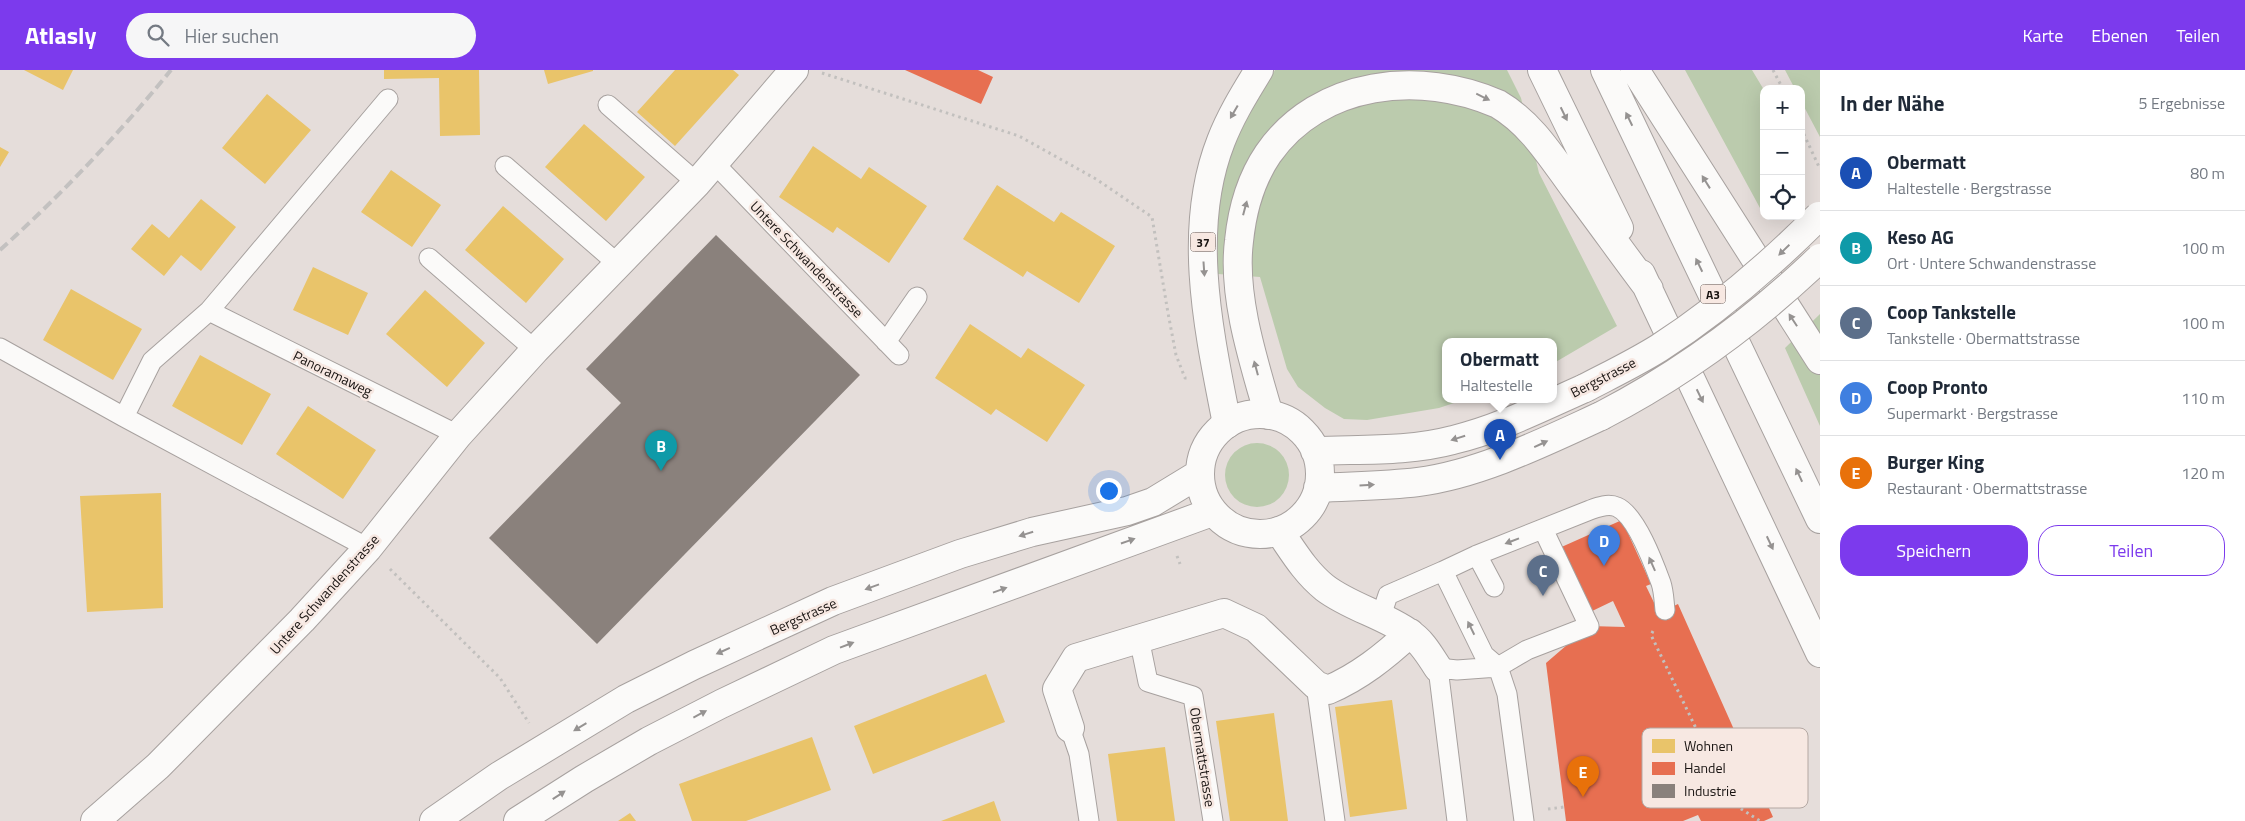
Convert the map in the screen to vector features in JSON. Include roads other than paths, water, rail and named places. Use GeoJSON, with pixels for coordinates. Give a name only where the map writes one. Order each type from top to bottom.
{"type":"FeatureCollection","features":[{"type":"Feature","properties":{"kind":"main road","name":"Untere Schwandenstrasse"},"geometry":{"type":"LineString","coordinates":[[95,821],[158,766],[216,709],[368,548],[458,435],[535,350],[706,174],[794,70]]}},
{"type":"Feature","properties":{"kind":"main road","name":"37"},"geometry":{"type":"LineString","coordinates":[[1227,424],[1210,325],[1204,266],[1205,207],[1208,184],[1220,141],[1230,118],[1259,70]]}},
{"type":"Feature","properties":{"kind":"main road"},"geometry":{"type":"LineString","coordinates":[[1542,70],[1649,289],[1820,653]]}},
{"type":"Feature","properties":{"kind":"main road","name":"A3"},"geometry":{"type":"LineString","coordinates":[[1605,70],[1820,519]]}},
{"type":"Feature","properties":{"kind":"main road"},"geometry":{"type":"LineString","coordinates":[[1635,70],[1820,360]]}},
{"type":"Feature","properties":{"kind":"main road"},"geometry":{"type":"LineString","coordinates":[[1269,415],[1254,364],[1240,285],[1238,243],[1246,204],[1253,184],[1269,153],[1295,122],[1328,100],[1357,88],[1391,80],[1443,82],[1481,95],[1511,113],[1547,150],[1649,289]]}},
{"type":"Feature","properties":{"kind":"main road","name":"Bergstrasse"},"geometry":{"type":"LineString","coordinates":[[1557,400],[1585,388],[1658,348],[1713,310],[1769,264],[1819,215]]}},
{"type":"Feature","properties":{"kind":"main road"},"geometry":{"type":"LineString","coordinates":[[1318,488],[1419,482],[1455,473],[1500,460],[1601,416],[1642,394],[1707,352],[1774,300],[1820,258]]}},
{"type":"Feature","properties":{"kind":"main road","name":"Bergstrasse"},"geometry":{"type":"LineString","coordinates":[[1315,451],[1409,448],[1453,440],[1502,424],[1550,403]]}},
{"type":"Feature","properties":{"kind":"main road"},"geometry":{"type":"LineString","coordinates":[[1255,414],[1269,415],[1297,427],[1315,451],[1319,469],[1318,488],[1311,506],[1297,522],[1279,531],[1261,535],[1243,532],[1226,524],[1212,512],[1203,494],[1199,474],[1203,455],[1212,437],[1227,424],[1255,414]]}},
{"type":"Feature","properties":{"kind":"main road","name":"Bergstrasse"},"geometry":{"type":"LineString","coordinates":[[434,821],[499,776],[626,699],[694,665],[824,605],[969,551],[1032,532],[1127,512],[1154,502],[1199,474]]}},
{"type":"Feature","properties":{"kind":"main road"},"geometry":{"type":"LineString","coordinates":[[518,821],[584,778],[649,741],[834,650],[1212,512]]}},
{"type":"Feature","properties":{"kind":"main road"},"geometry":{"type":"LineString","coordinates":[[1279,531],[1305,568],[1324,587],[1380,619],[1410,633],[1426,649],[1438,668]]}},
{"type":"Feature","properties":{"kind":"main road"},"geometry":{"type":"LineString","coordinates":[[1070,728],[1057,689],[1076,658],[1224,612],[1256,628],[1316,685],[1328,690],[1344,684],[1387,655],[1410,633]]}},
{"type":"Feature","properties":{"kind":"lane"},"geometry":{"type":"LineString","coordinates":[[124,417],[152,361],[209,311],[388,99]]}},
{"type":"Feature","properties":{"kind":"lane","name":"Untere Schwandenstrasse"},"geometry":{"type":"LineString","coordinates":[[608,105],[706,174],[893,348],[917,297]]}},
{"type":"Feature","properties":{"kind":"lane"},"geometry":{"type":"LineString","coordinates":[[505,166],[619,265]]}},
{"type":"Feature","properties":{"kind":"lane"},"geometry":{"type":"LineString","coordinates":[[429,258],[535,350]]}},
{"type":"Feature","properties":{"kind":"lane","name":"Panoramaweg"},"geometry":{"type":"LineString","coordinates":[[209,311],[458,435]]}},
{"type":"Feature","properties":{"kind":"lane"},"geometry":{"type":"LineString","coordinates":[[0,348],[368,548]]}},
{"type":"Feature","properties":{"kind":"lane"},"geometry":{"type":"LineString","coordinates":[[1380,619],[1388,595],[1477,555],[1602,506],[1615,506],[1625,511],[1632,520],[1661,585],[1666,610]]}},
{"type":"Feature","properties":{"kind":"lane"},"geometry":{"type":"LineString","coordinates":[[1458,821],[1438,668],[1456,670],[1498,667],[1524,643],[1589,626],[1543,529]]}},
{"type":"Feature","properties":{"kind":"lane"},"geometry":{"type":"LineString","coordinates":[[1477,555],[1494,587]]}},
{"type":"Feature","properties":{"kind":"lane"},"geometry":{"type":"LineString","coordinates":[[1443,571],[1484,654],[1498,667],[1507,694],[1524,821]]}},
{"type":"Feature","properties":{"kind":"lane","name":"Obermattstrasse"},"geometry":{"type":"LineString","coordinates":[[1139,638],[1148,682],[1193,696],[1213,821]]}},
{"type":"Feature","properties":{"kind":"lane"},"geometry":{"type":"LineString","coordinates":[[1316,685],[1335,821]]}},
{"type":"Feature","properties":{"kind":"lane"},"geometry":{"type":"LineString","coordinates":[[1070,728],[1079,754],[1089,821]]}},
{"type":"Feature","properties":{"kind":"railway"},"geometry":{"type":"LineString","coordinates":[[0,250],[89,163],[131,118],[171,70]]}},
{"type":"Feature","properties":{"kind":"place","name":"Obermatt"},"geometry":{"type":"Point","coordinates":[1500,460]}},
{"type":"Feature","properties":{"kind":"place","name":"Keso AG"},"geometry":{"type":"Point","coordinates":[661,471]}},
{"type":"Feature","properties":{"kind":"place","name":"Coop Pronto"},"geometry":{"type":"Point","coordinates":[1604,566]}},
{"type":"Feature","properties":{"kind":"place","name":"Coop Tankstelle"},"geometry":{"type":"Point","coordinates":[1543,596]}},
{"type":"Feature","properties":{"kind":"place","name":"Burger King"},"geometry":{"type":"Point","coordinates":[1583,797]}}]}
